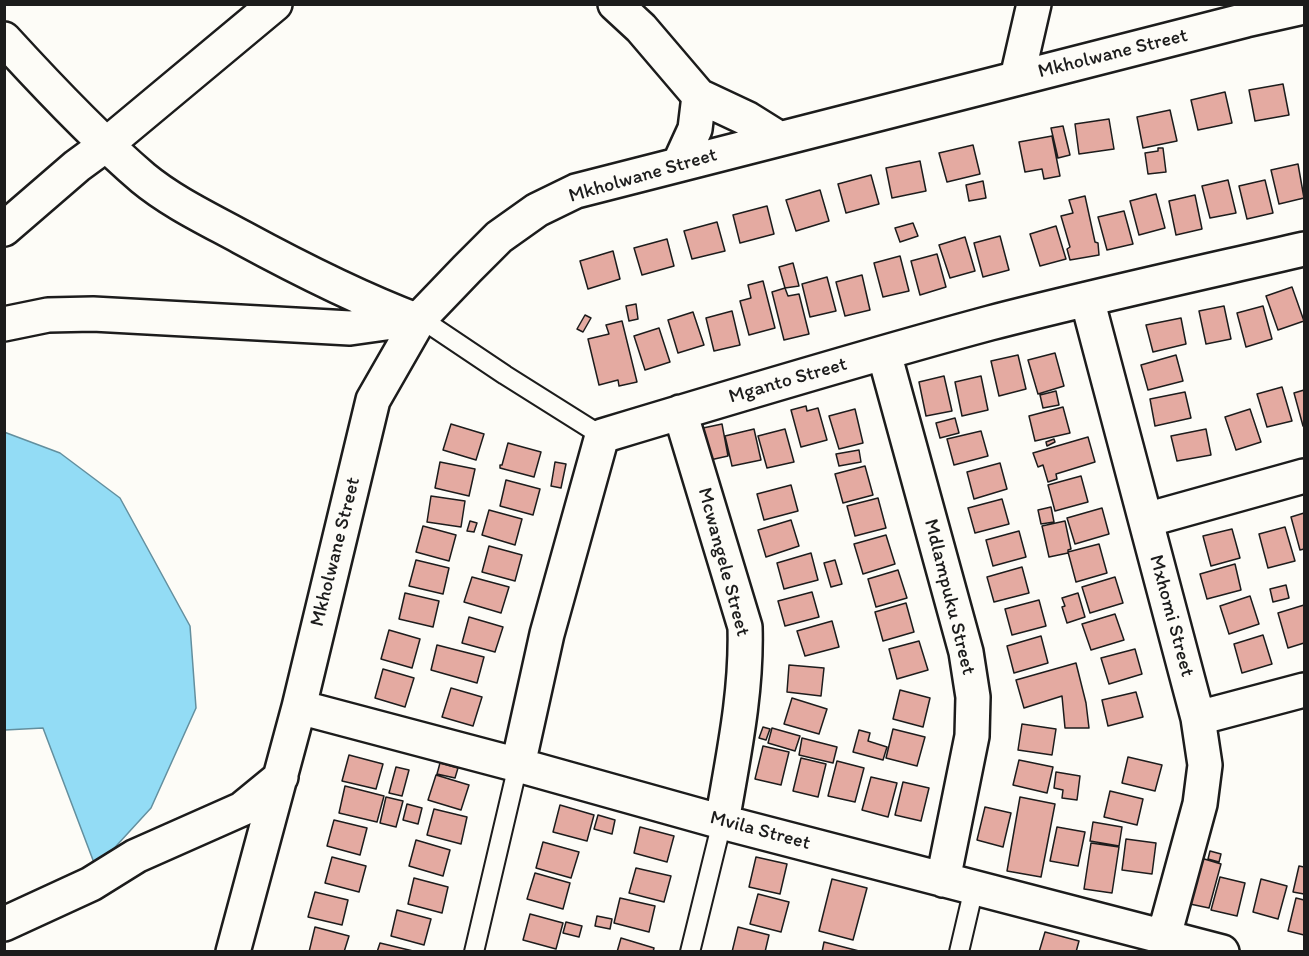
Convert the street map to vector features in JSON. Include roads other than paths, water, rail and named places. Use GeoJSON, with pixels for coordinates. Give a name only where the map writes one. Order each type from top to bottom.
{"type":"FeatureCollection","features":[{"type":"Feature","properties":{"kind":"street"},"geometry":{"type":"LineString","coordinates":[[4,229],[77,166],[107,144],[275,4]]}},
{"type":"Feature","properties":{"kind":"street"},"geometry":{"type":"LineString","coordinates":[[615,4],[641,28],[699,96],[748,119],[780,139]]}},
{"type":"Feature","properties":{"kind":"street"},"geometry":{"type":"LineString","coordinates":[[1017,78],[1034,4]]}},
{"type":"Feature","properties":{"kind":"street","name":"Mkholwane Street"},"geometry":{"type":"LineString","coordinates":[[233,951],[299,707],[373,400],[417,319],[499,237],[537,210],[576,191],[1017,78],[1246,12],[1305,7]]}},
{"type":"Feature","properties":{"kind":"street"},"geometry":{"type":"LineString","coordinates":[[4,39],[18,62],[144,179],[200,215],[273,255],[348,291],[417,319]]}},
{"type":"Feature","properties":{"kind":"street"},"geometry":{"type":"LineString","coordinates":[[679,164],[695,129],[699,96]]}},
{"type":"Feature","properties":{"kind":"street","name":"Mganto Street"},"geometry":{"type":"LineString","coordinates":[[602,436],[884,352],[1087,299],[1305,249]]}},
{"type":"Feature","properties":{"kind":"street","name":"Mxhomi Street"},"geometry":{"type":"LineString","coordinates":[[1087,299],[1198,718],[1205,765],[1200,804],[1164,936]]}},
{"type":"Feature","properties":{"kind":"street"},"geometry":{"type":"LineString","coordinates":[[4,324],[48,315],[81,314],[350,328],[417,319]]}},
{"type":"Feature","properties":{"kind":"street","name":"Mdlampuku Street"},"geometry":{"type":"LineString","coordinates":[[884,352],[966,652],[973,698],[972,736],[958,884]]}},
{"type":"Feature","properties":{"kind":"street","name":"Mcwangele Street"},"geometry":{"type":"LineString","coordinates":[[680,412],[745,627],[744,688],[722,822]]}},
{"type":"Feature","properties":{"kind":"street"},"geometry":{"type":"LineString","coordinates":[[518,765],[547,634],[602,436]]}},
{"type":"Feature","properties":{"kind":"street"},"geometry":{"type":"LineString","coordinates":[[1146,520],[1305,476]]}},
{"type":"Feature","properties":{"kind":"street"},"geometry":{"type":"LineString","coordinates":[[1198,718],[1305,690]]}},
{"type":"Feature","properties":{"kind":"street","name":"Mvila Street"},"geometry":{"type":"LineString","coordinates":[[299,707],[722,822],[1164,936],[1207,950]]}},
{"type":"Feature","properties":{"kind":"street"},"geometry":{"type":"LineString","coordinates":[[4,924],[91,884],[136,856],[243,808],[281,777]]}},
{"type":"Feature","properties":{"kind":"lane"},"geometry":{"type":"LineString","coordinates":[[417,319],[602,436]]}},
{"type":"Feature","properties":{"kind":"lane"},"geometry":{"type":"LineString","coordinates":[[474,951],[518,765]]}},
{"type":"Feature","properties":{"kind":"lane"},"geometry":{"type":"LineString","coordinates":[[690,951],[722,822]]}},
{"type":"Feature","properties":{"kind":"lane"},"geometry":{"type":"LineString","coordinates":[[958,884],[958,951]]}},
{"type":"Feature","properties":{"kind":"water"},"geometry":{"type":"Polygon","coordinates":[[[4,432],[60,453],[120,498],[190,626],[196,708],[151,808],[96,868],[43,728],[5,730],[4,432]]]}}]}
